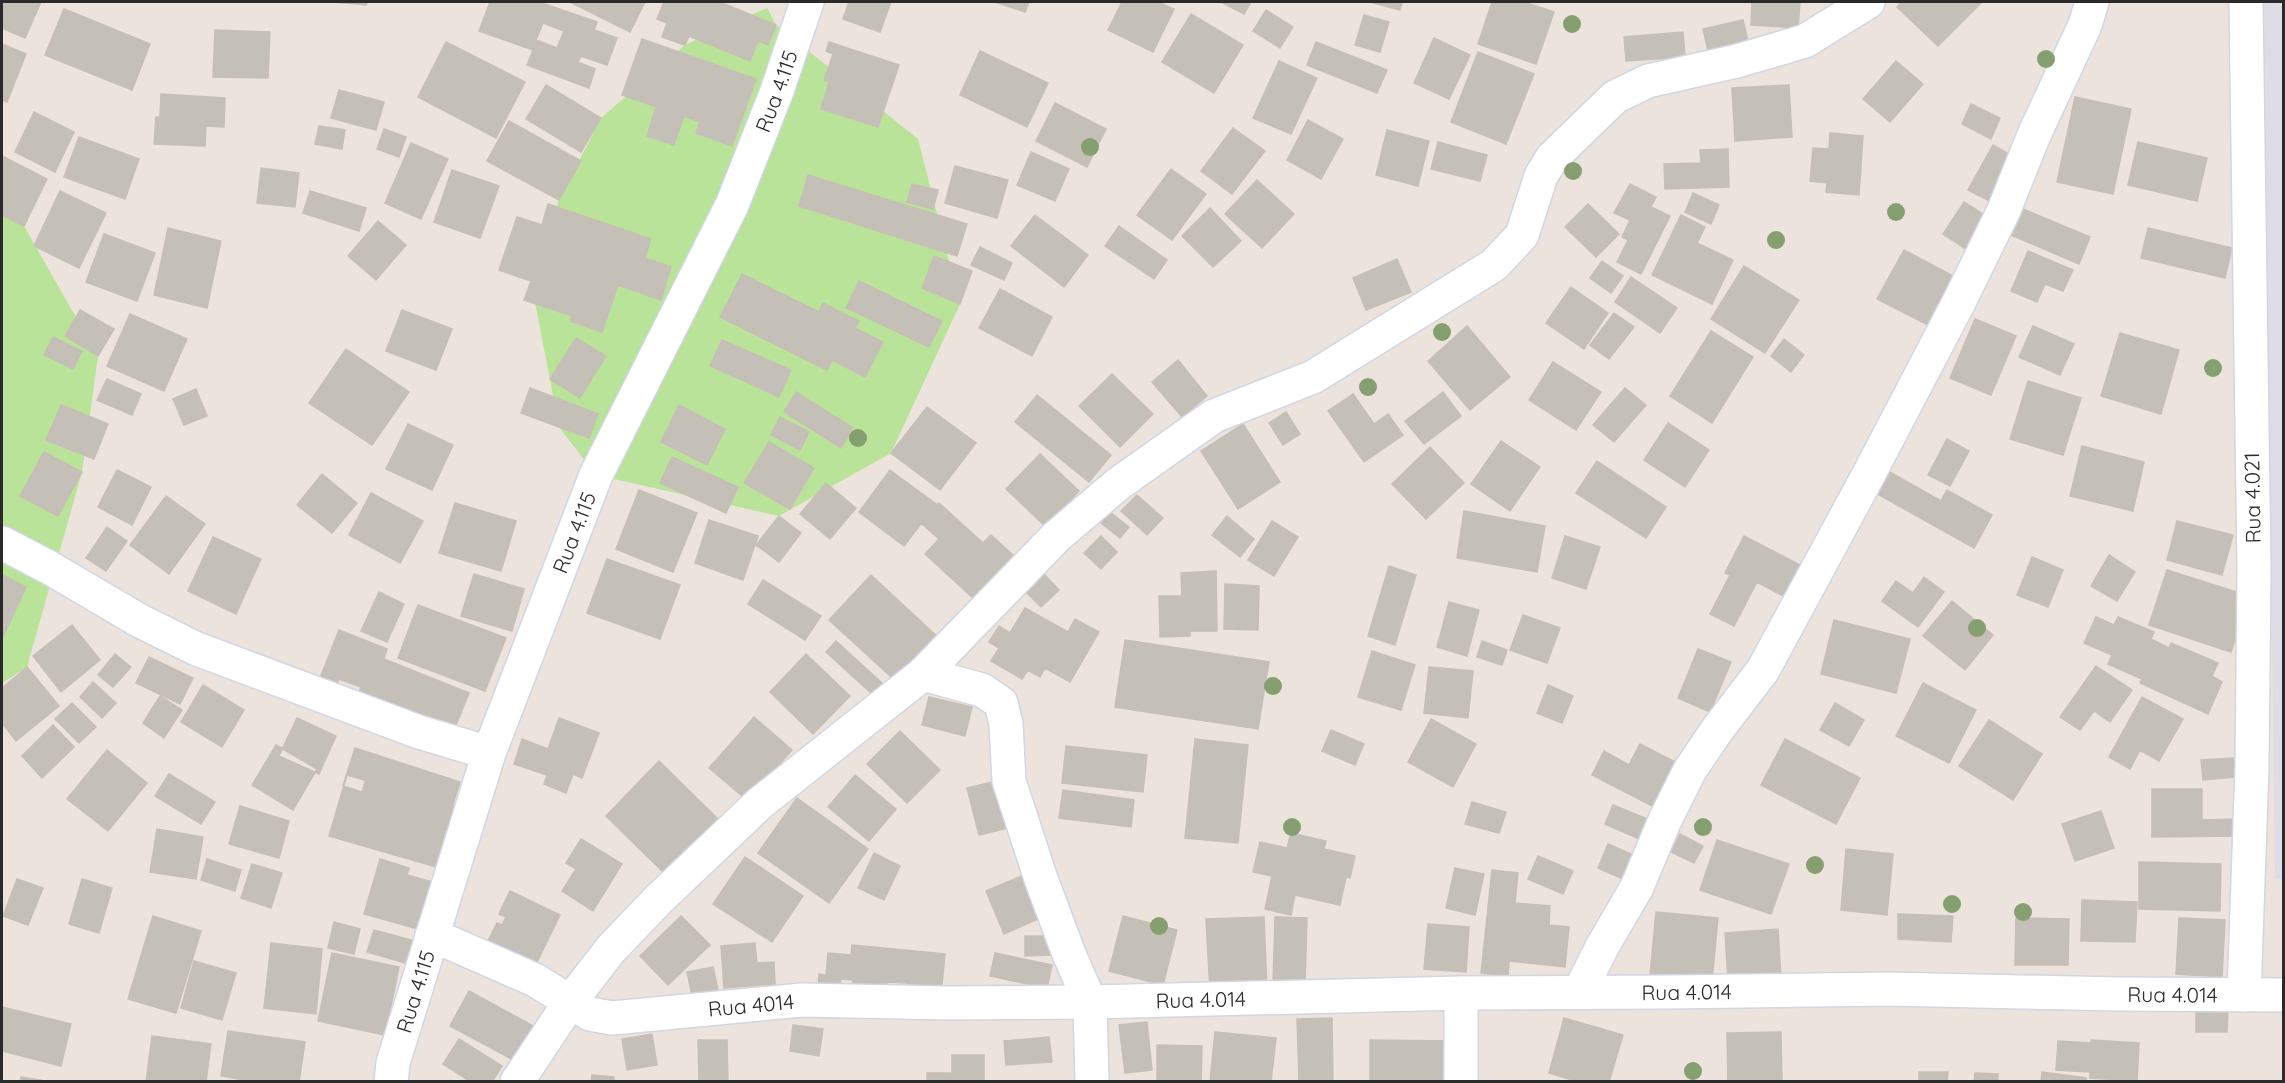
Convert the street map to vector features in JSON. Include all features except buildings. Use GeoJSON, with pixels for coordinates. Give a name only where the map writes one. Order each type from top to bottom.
{"type":"FeatureCollection","features":[{"type":"Feature","properties":{"kind":"street","name":"Rua 4.115"},"geometry":{"type":"LineString","coordinates":[[391,1082],[393,1063],[489,753],[596,475],[732,205],[777,91],[807,2]]}},
{"type":"Feature","properties":{"kind":"street"},"geometry":{"type":"LineString","coordinates":[[517,1082],[570,1002],[611,949],[658,900],[760,802],[922,674],[1056,537],[1118,484],[1214,416],[1313,377],[1494,265],[1522,235],[1541,176],[1551,158],[1615,97],[1648,81],[1737,61],[1806,41],[1868,2]]}},
{"type":"Feature","properties":{"kind":"street"},"geometry":{"type":"LineString","coordinates":[[1580,992],[1602,947],[1637,887],[1665,820],[1690,770],[1763,670],[1960,300],[2004,210],[2034,135],[2085,25],[2092,2]]}},
{"type":"Feature","properties":{"kind":"street","name":"Rua 4.021"},"geometry":{"type":"LineString","coordinates":[[2244,995],[2252,767],[2253,580],[2246,2]]}},
{"type":"Feature","properties":{"kind":"street"},"geometry":{"type":"LineString","coordinates":[[2,543],[50,568],[140,621],[197,649],[419,732],[489,753]]}},
{"type":"Feature","properties":{"kind":"street"},"geometry":{"type":"LineString","coordinates":[[922,674],[982,690],[1001,703],[1006,724],[1009,781],[1045,890],[1090,1002],[1092,1082]]}},
{"type":"Feature","properties":{"kind":"street","name":"Rua 4014"},"geometry":{"type":"LineString","coordinates":[[432,935],[535,980],[590,1014],[612,1017],[802,1000],[948,1003],[1090,1002]]}},
{"type":"Feature","properties":{"kind":"street","name":"Rua 4.014"},"geometry":{"type":"LineString","coordinates":[[1090,1002],[1461,993],[1671,993],[1887,989],[2283,995]]}},
{"type":"Feature","properties":{"kind":"street"},"geometry":{"type":"LineString","coordinates":[[1461,993],[1461,1082]]}},
{"type":"Feature","properties":{"kind":"shaded area"},"geometry":{"type":"Polygon","coordinates":[[[2264,2],[2284,2],[2283,879],[2275,879],[2264,2]]]}},
{"type":"Feature","properties":{"kind":"green space"},"geometry":{"type":"Polygon","coordinates":[[[767,8],[776,25],[918,139],[960,304],[891,453],[779,516],[596,475],[559,427],[531,281],[559,200],[601,118],[685,45],[767,8]]]}},
{"type":"Feature","properties":{"kind":"green space"},"geometry":{"type":"Polygon","coordinates":[[[2,215],[24,226],[98,356],[82,472],[27,667],[2,683],[2,215]]]}}]}
